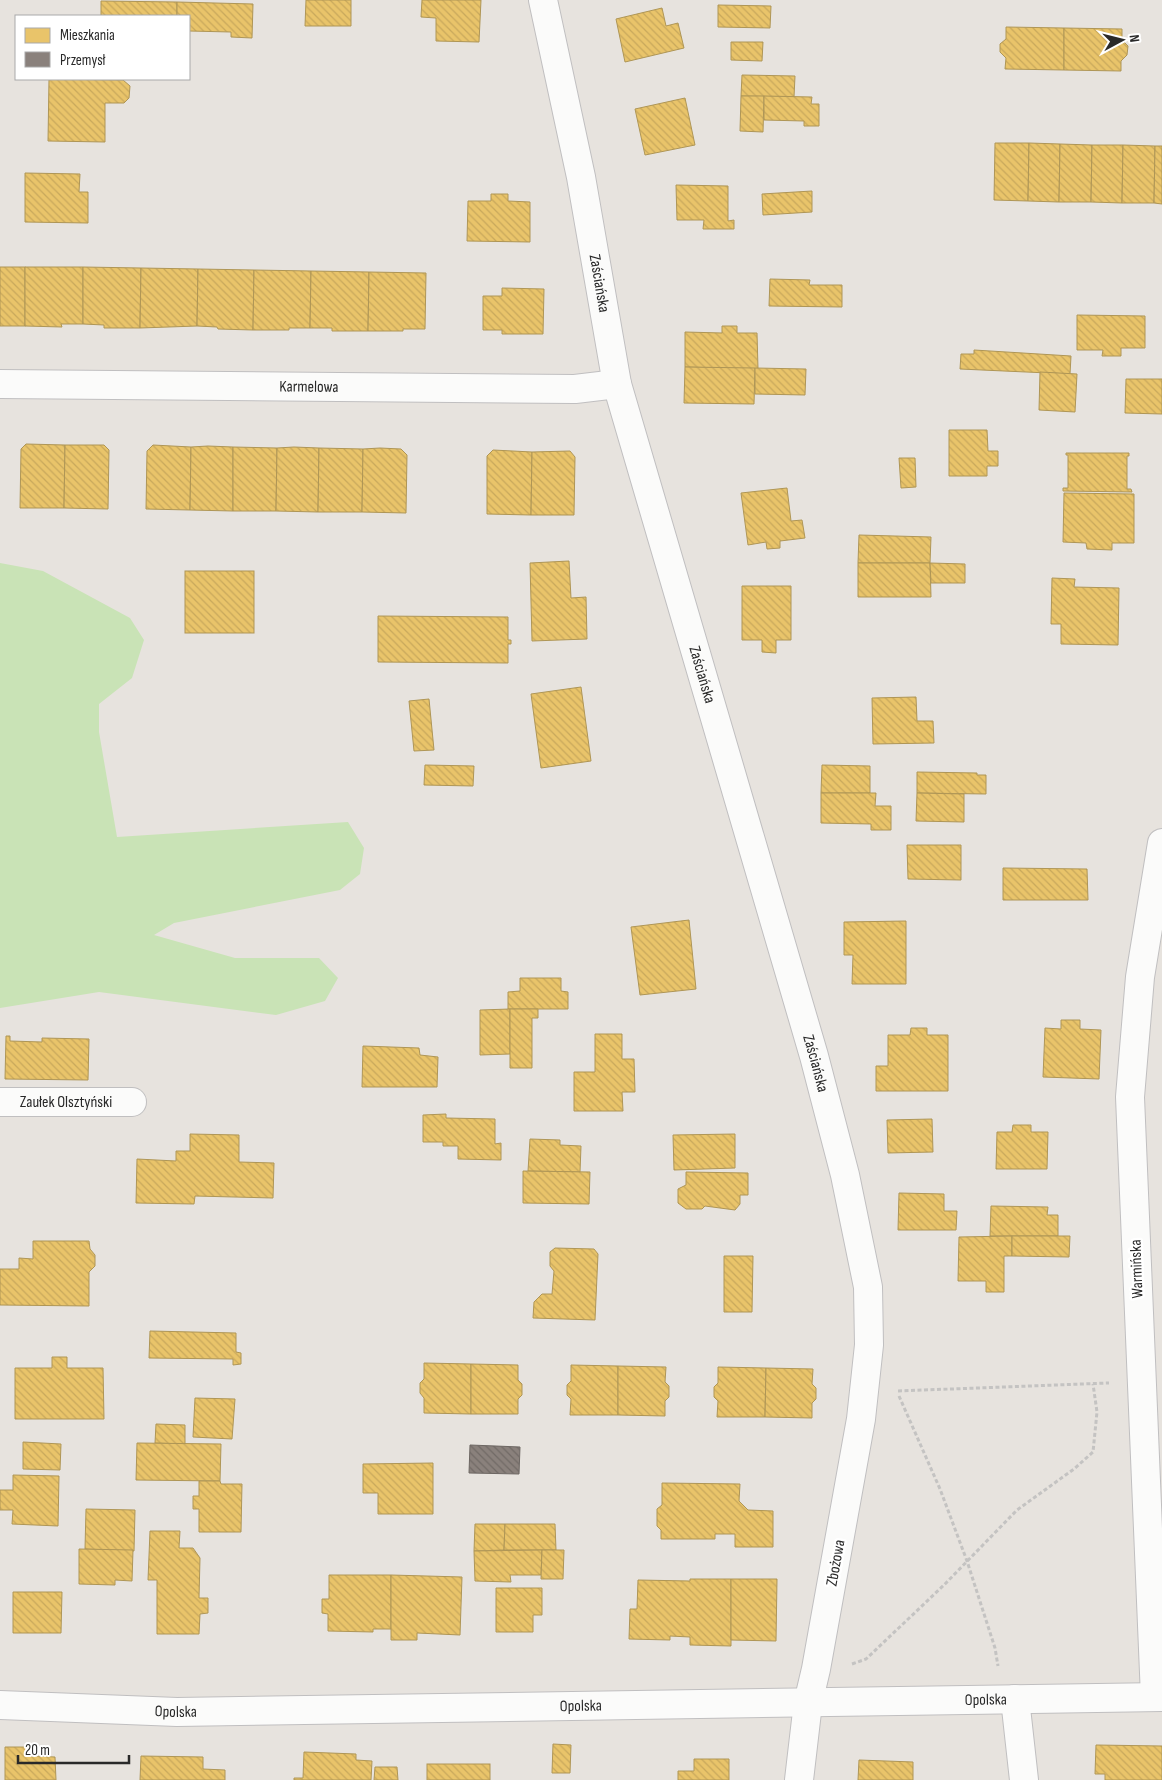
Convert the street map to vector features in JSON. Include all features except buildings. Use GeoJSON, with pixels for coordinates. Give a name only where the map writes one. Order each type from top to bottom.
{"type":"FeatureCollection","features":[{"type":"Feature","properties":{"kind":"street","name":"Zaściańska"},"geometry":{"type":"LineString","coordinates":[[543,0],[580,177],[617,384],[784,952],[845,1175],[868,1287],[869,1345]]}},
{"type":"Feature","properties":{"kind":"street","name":"Karmelowa"},"geometry":{"type":"LineString","coordinates":[[0,384],[575,389],[617,384]]}},
{"type":"Feature","properties":{"kind":"street","name":"Warmińska"},"geometry":{"type":"LineString","coordinates":[[1158,1697],[1130,1097],[1140,977],[1162,843]]}},
{"type":"Feature","properties":{"kind":"street","name":"Zaułek Olsztyński"},"geometry":{"type":"LineString","coordinates":[[0,1102],[132,1102]]}},
{"type":"Feature","properties":{"kind":"street","name":"Zbożowa"},"geometry":{"type":"LineString","coordinates":[[799,1780],[808,1703],[816,1669],[862,1419],[869,1345]]}},
{"type":"Feature","properties":{"kind":"street","name":"Opolska"},"geometry":{"type":"LineString","coordinates":[[0,1705],[177,1712],[1158,1697]]}},
{"type":"Feature","properties":{"kind":"street"},"geometry":{"type":"LineString","coordinates":[[1016,1699],[1024,1780]]}},
{"type":"Feature","properties":{"kind":"path"},"geometry":{"type":"LineString","coordinates":[[891,1391],[1110,1383]]}},
{"type":"Feature","properties":{"kind":"path"},"geometry":{"type":"LineString","coordinates":[[848,1665],[866,1659],[1017,1510],[1074,1469],[1093,1452],[1097,1412],[1093,1384]]}},
{"type":"Feature","properties":{"kind":"path"},"geometry":{"type":"LineString","coordinates":[[897,1391],[940,1489],[967,1561],[995,1648],[999,1672]]}},
{"type":"Feature","properties":{"kind":"green space"},"geometry":{"type":"Polygon","coordinates":[[[0,563],[43,571],[130,618],[144,640],[132,678],[99,704],[99,732],[117,837],[348,822],[364,848],[360,874],[340,890],[174,923],[154,935],[235,958],[319,958],[338,978],[325,1001],[276,1015],[99,992],[0,1008],[0,563]]]}}]}
